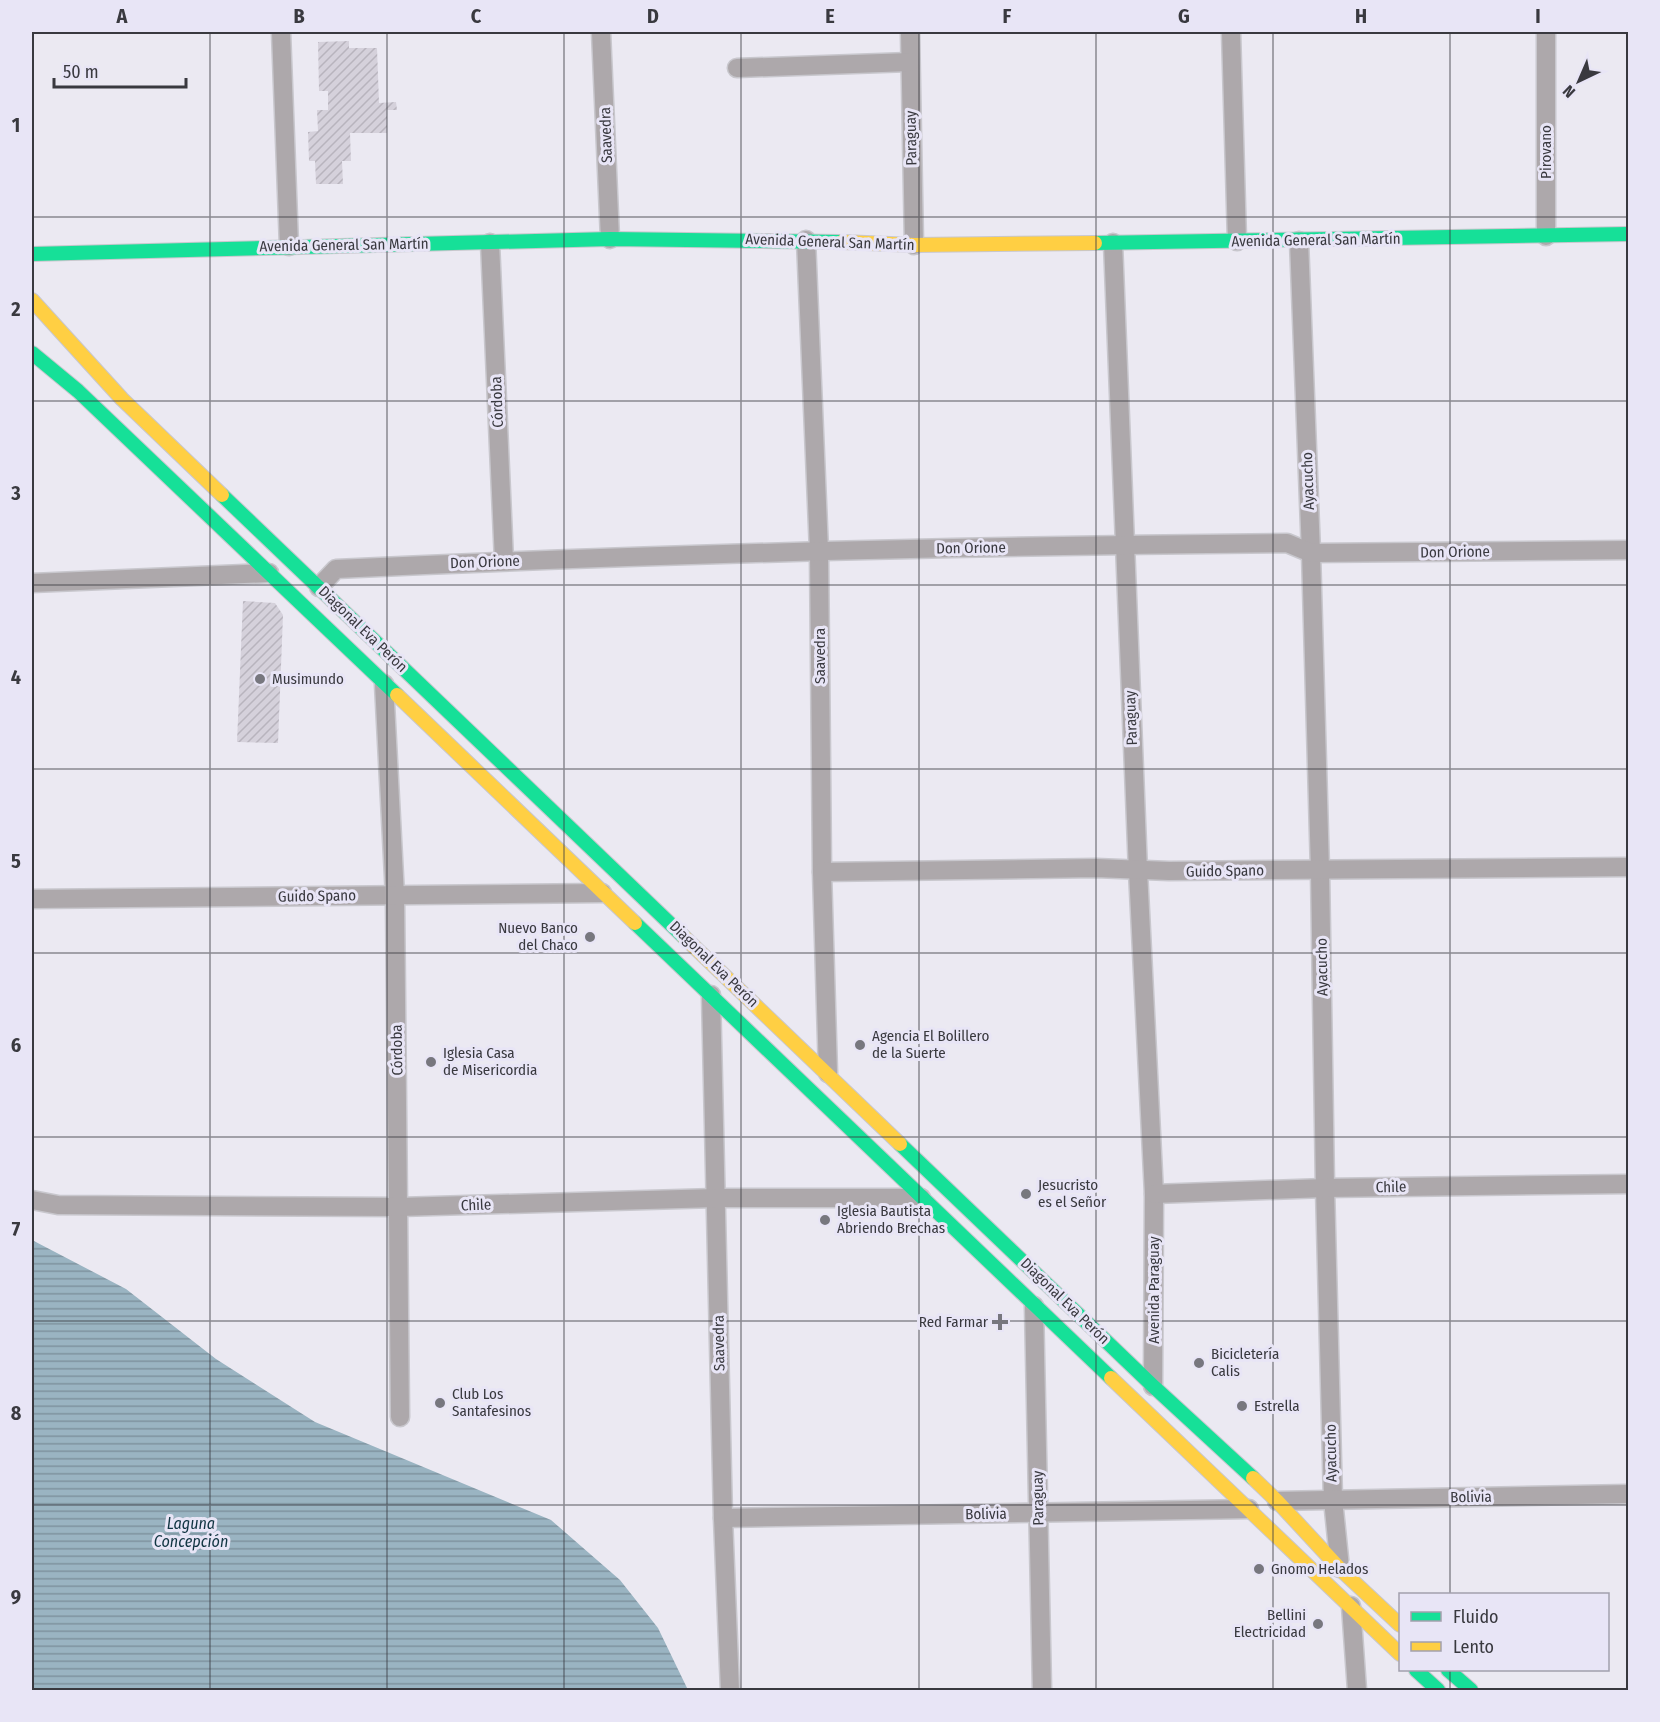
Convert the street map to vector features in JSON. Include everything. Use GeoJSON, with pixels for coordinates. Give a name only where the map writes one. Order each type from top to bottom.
{"type":"FeatureCollection","features":[{"type":"Feature","properties":{"kind":"main road","name":"Avenida General San Martín"},"geometry":{"type":"LineString","coordinates":[[32,254],[610,239],[806,240],[914,245],[1299,241],[1629,234]]}},
{"type":"Feature","properties":{"kind":"main road","name":"Diagonal Eva Perón"},"geometry":{"type":"LineString","coordinates":[[32,300],[122,399],[1277,1501],[1340,1569],[1399,1623]]}},
{"type":"Feature","properties":{"kind":"main road","name":"Diagonal Eva Perón"},"geometry":{"type":"LineString","coordinates":[[32,353],[78,392],[269,573],[1399,1652]]}},
{"type":"Feature","properties":{"kind":"main road"},"geometry":{"type":"LineString","coordinates":[[1417,1671],[1438,1690]]}},
{"type":"Feature","properties":{"kind":"main road"},"geometry":{"type":"LineString","coordinates":[[1449,1671],[1471,1690]]}},
{"type":"Feature","properties":{"kind":"street"},"geometry":{"type":"LineString","coordinates":[[281,32],[289,246]]}},
{"type":"Feature","properties":{"kind":"street","name":"Saavedra"},"geometry":{"type":"LineString","coordinates":[[602,32],[610,239]]}},
{"type":"Feature","properties":{"kind":"street","name":"Paraguay"},"geometry":{"type":"LineString","coordinates":[[910,32],[914,245]]}},
{"type":"Feature","properties":{"kind":"street"},"geometry":{"type":"LineString","coordinates":[[1231,32],[1237,241]]}},
{"type":"Feature","properties":{"kind":"street","name":"Pirovano"},"geometry":{"type":"LineString","coordinates":[[1546,32],[1546,236]]}},
{"type":"Feature","properties":{"kind":"street"},"geometry":{"type":"LineString","coordinates":[[737,68],[910,62]]}},
{"type":"Feature","properties":{"kind":"street","name":"Saavedra"},"geometry":{"type":"LineString","coordinates":[[806,240],[819,551],[822,872],[828,1073]]}},
{"type":"Feature","properties":{"kind":"street","name":"Ayacucho"},"geometry":{"type":"LineString","coordinates":[[1299,241],[1320,870],[1333,1500],[1340,1569],[1352,1608],[1357,1690]]}},
{"type":"Feature","properties":{"kind":"street","name":"Córdoba"},"geometry":{"type":"LineString","coordinates":[[490,243],[504,561]]}},
{"type":"Feature","properties":{"kind":"street","name":"Paraguay"},"geometry":{"type":"LineString","coordinates":[[1113,243],[1138,871],[1154,1194]]}},
{"type":"Feature","properties":{"kind":"street","name":"Don Orione"},"geometry":{"type":"LineString","coordinates":[[319,587],[336,569],[819,551],[1287,543],[1311,553],[1629,550]]}},
{"type":"Feature","properties":{"kind":"street"},"geometry":{"type":"LineString","coordinates":[[32,583],[269,573]]}},
{"type":"Feature","properties":{"kind":"street","name":"Córdoba"},"geometry":{"type":"LineString","coordinates":[[384,684],[395,896],[400,1418]]}},
{"type":"Feature","properties":{"kind":"street","name":"Guido Spano"},"geometry":{"type":"LineString","coordinates":[[822,872],[1096,868],[1138,871],[1629,867]]}},
{"type":"Feature","properties":{"kind":"street","name":"Guido Spano"},"geometry":{"type":"LineString","coordinates":[[32,899],[602,893]]}},
{"type":"Feature","properties":{"kind":"street","name":"Saavedra"},"geometry":{"type":"LineString","coordinates":[[711,995],[723,1518],[730,1690]]}},
{"type":"Feature","properties":{"kind":"street","name":"Chile"},"geometry":{"type":"LineString","coordinates":[[1154,1194],[1325,1188],[1629,1184]]}},
{"type":"Feature","properties":{"kind":"street","name":"Avenida Paraguay"},"geometry":{"type":"LineString","coordinates":[[1154,1194],[1154,1386]]}},
{"type":"Feature","properties":{"kind":"street","name":"Chile"},"geometry":{"type":"LineString","coordinates":[[32,1200],[58,1205],[399,1207],[716,1198],[921,1198]]}},
{"type":"Feature","properties":{"kind":"street","name":"Paraguay"},"geometry":{"type":"LineString","coordinates":[[1034,1306],[1042,1690]]}},
{"type":"Feature","properties":{"kind":"street","name":"Bolivia"},"geometry":{"type":"LineString","coordinates":[[1277,1501],[1629,1494]]}},
{"type":"Feature","properties":{"kind":"street","name":"Bolivia"},"geometry":{"type":"LineString","coordinates":[[723,1518],[1249,1509]]}},
{"type":"Feature","properties":{"kind":"water","name":"Laguna Concepción"},"geometry":{"type":"Polygon","coordinates":[[[32,1240],[126,1289],[216,1359],[315,1422],[551,1520],[620,1580],[658,1628],[688,1690],[32,1690],[32,1240]]]}},
{"type":"Feature","properties":{"kind":"building"},"geometry":{"type":"Polygon","coordinates":[[[349,41],[349,48],[377,48],[379,103],[396,102],[397,110],[387,110],[387,133],[350,133],[351,161],[342,161],[343,184],[316,184],[315,161],[309,161],[308,132],[318,131],[317,110],[328,110],[328,91],[319,91],[318,42],[349,41]]]}},
{"type":"Feature","properties":{"kind":"building","name":"Musimundo"},"geometry":{"type":"Polygon","coordinates":[[[243,601],[275,603],[283,615],[278,743],[237,742],[243,601]]]}},
{"type":"Feature","properties":{"kind":"traffic: fast"},"geometry":{"type":"LineString","coordinates":[[1095,243],[1628,234]]}},
{"type":"Feature","properties":{"kind":"traffic: fast"},"geometry":{"type":"LineString","coordinates":[[32,254],[610,239],[842,242]]}},
{"type":"Feature","properties":{"kind":"traffic: fast"},"geometry":{"type":"LineString","coordinates":[[32,353],[78,391],[397,695]]}},
{"type":"Feature","properties":{"kind":"traffic: fast"},"geometry":{"type":"LineString","coordinates":[[222,495],[684,937]]}},
{"type":"Feature","properties":{"kind":"traffic: fast"},"geometry":{"type":"LineString","coordinates":[[635,923],[1111,1378]]}},
{"type":"Feature","properties":{"kind":"traffic: fast"},"geometry":{"type":"LineString","coordinates":[[900,1144],[1153,1386],[1253,1478]]}},
{"type":"Feature","properties":{"kind":"traffic: fast"},"geometry":{"type":"LineString","coordinates":[[1417,1671],[1438,1690]]}},
{"type":"Feature","properties":{"kind":"traffic: fast"},"geometry":{"type":"LineString","coordinates":[[1449,1671],[1471,1690]]}},
{"type":"Feature","properties":{"kind":"traffic: slow"},"geometry":{"type":"LineString","coordinates":[[842,242],[914,245],[1095,243]]}},
{"type":"Feature","properties":{"kind":"traffic: slow"},"geometry":{"type":"LineString","coordinates":[[32,300],[122,399],[222,495]]}},
{"type":"Feature","properties":{"kind":"traffic: slow"},"geometry":{"type":"LineString","coordinates":[[397,695],[635,923]]}},
{"type":"Feature","properties":{"kind":"traffic: slow"},"geometry":{"type":"LineString","coordinates":[[684,937],[900,1144]]}},
{"type":"Feature","properties":{"kind":"traffic: slow"},"geometry":{"type":"LineString","coordinates":[[1111,1378],[1399,1653]]}},
{"type":"Feature","properties":{"kind":"traffic: slow"},"geometry":{"type":"LineString","coordinates":[[1253,1478],[1340,1569],[1399,1624]]}},
{"type":"Feature","properties":{"kind":"place","name":"Musimundo"},"geometry":{"type":"Point","coordinates":[260,679]}},
{"type":"Feature","properties":{"kind":"place","name":"Nuevo Banco del Chaco"},"geometry":{"type":"Point","coordinates":[590,937]}},
{"type":"Feature","properties":{"kind":"place","name":"Agencia El Bolillero de la Suerte"},"geometry":{"type":"Point","coordinates":[860,1045]}},
{"type":"Feature","properties":{"kind":"place","name":"Iglesia Casa de Misericordia"},"geometry":{"type":"Point","coordinates":[431,1062]}},
{"type":"Feature","properties":{"kind":"place","name":"Jesucristo es el Señor"},"geometry":{"type":"Point","coordinates":[1026,1194]}},
{"type":"Feature","properties":{"kind":"place","name":"Iglesia Bautista Abriendo Brechas"},"geometry":{"type":"Point","coordinates":[825,1220]}},
{"type":"Feature","properties":{"kind":"place","name":"Red Farmar"},"geometry":{"type":"Point","coordinates":[1000,1322]}},
{"type":"Feature","properties":{"kind":"place","name":"Bicicletería Calis"},"geometry":{"type":"Point","coordinates":[1199,1363]}},
{"type":"Feature","properties":{"kind":"place","name":"Club Los Santafesinos"},"geometry":{"type":"Point","coordinates":[440,1403]}},
{"type":"Feature","properties":{"kind":"place","name":"Estrella"},"geometry":{"type":"Point","coordinates":[1242,1406]}},
{"type":"Feature","properties":{"kind":"place","name":"Gnomo Helados"},"geometry":{"type":"Point","coordinates":[1259,1569]}},
{"type":"Feature","properties":{"kind":"place","name":"Bellini Electricidad"},"geometry":{"type":"Point","coordinates":[1318,1624]}}]}
